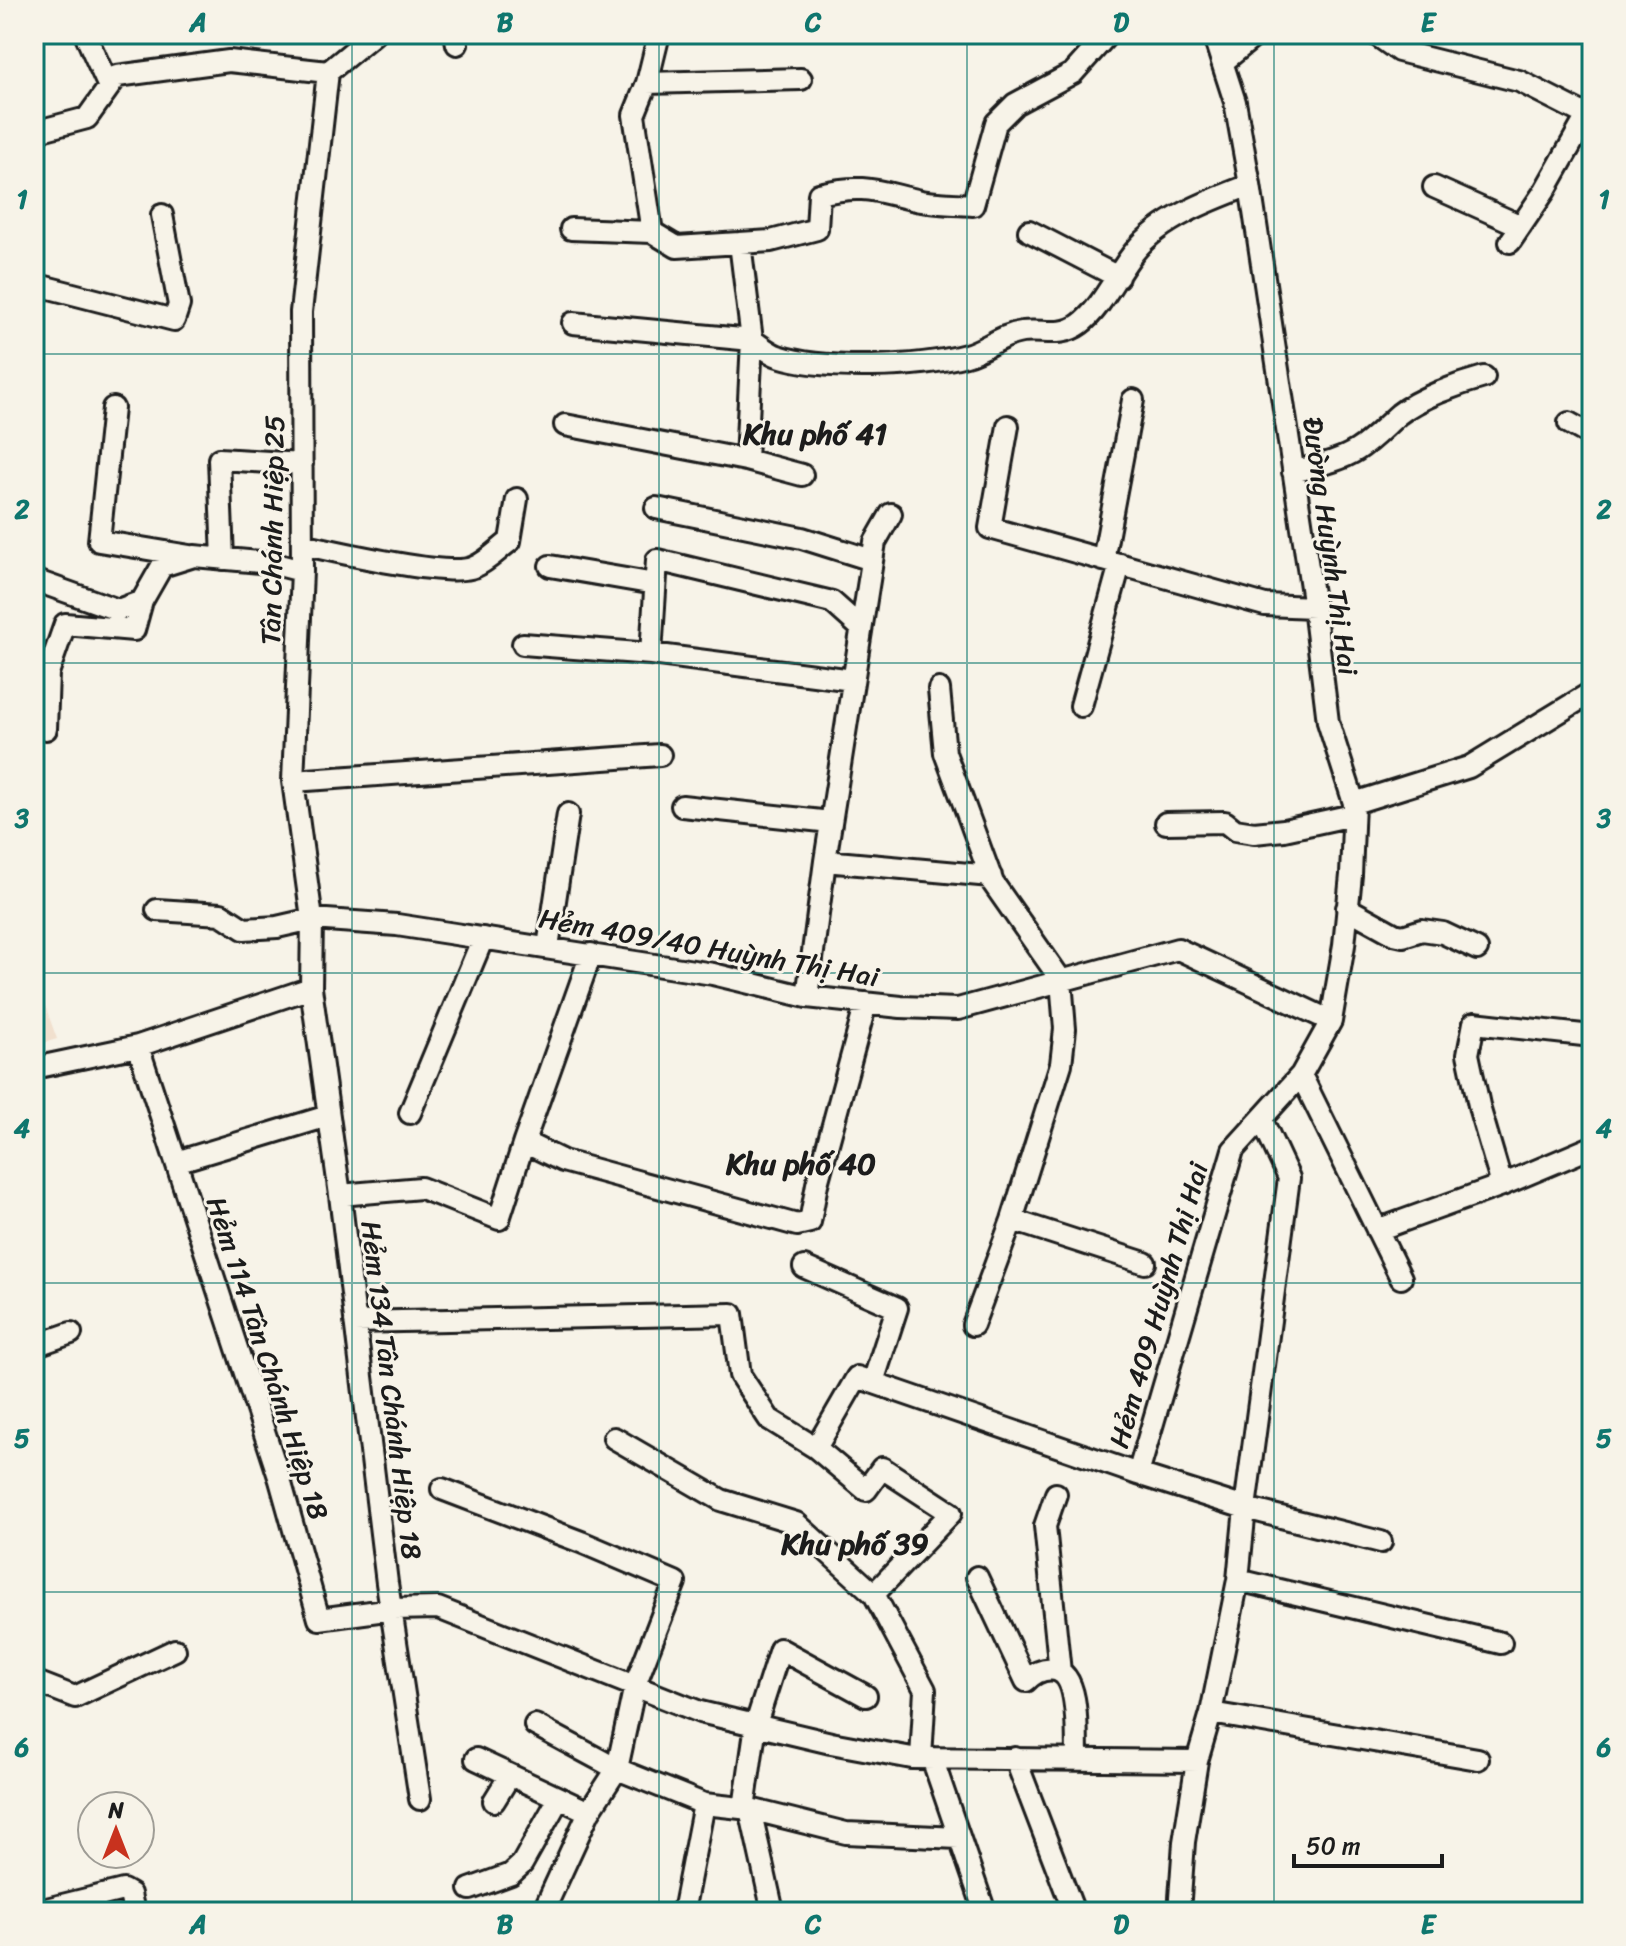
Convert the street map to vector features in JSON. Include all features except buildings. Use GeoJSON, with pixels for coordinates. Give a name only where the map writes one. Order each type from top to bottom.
{"type":"FeatureCollection","features":[{"type":"Feature","properties":{"kind":"street"},"geometry":{"type":"LineString","coordinates":[[85,34],[109,87]]}},
{"type":"Feature","properties":{"kind":"street"},"geometry":{"type":"LineString","coordinates":[[34,132],[87,118],[117,76],[229,61],[328,72],[374,34]]}},
{"type":"Feature","properties":{"kind":"street"},"geometry":{"type":"LineString","coordinates":[[652,232],[634,115],[647,83],[659,34]]}},
{"type":"Feature","properties":{"kind":"street"},"geometry":{"type":"LineString","coordinates":[[571,229],[652,232],[677,247],[771,241],[817,229],[819,194],[845,188],[879,189],[922,201],[973,205],[996,123],[1015,104],[1073,73],[1108,34]]}},
{"type":"Feature","properties":{"kind":"street","name":"Đường Huỳnh Thị Hai"},"geometry":{"type":"LineString","coordinates":[[1213,34],[1235,102],[1250,185],[1314,607],[1328,722],[1353,809]]}},
{"type":"Feature","properties":{"kind":"street"},"geometry":{"type":"LineString","coordinates":[[1223,62],[1257,34]]}},
{"type":"Feature","properties":{"kind":"street"},"geometry":{"type":"LineString","coordinates":[[1375,34],[1399,51],[1519,81],[1590,117],[1515,234],[1434,187]]}},
{"type":"Feature","properties":{"kind":"street","name":"Tân Chánh Hiệp 25"},"geometry":{"type":"LineString","coordinates":[[311,988],[312,919],[293,781],[302,571],[301,312],[328,72]]}},
{"type":"Feature","properties":{"kind":"street"},"geometry":{"type":"LineString","coordinates":[[647,83],[801,79]]}},
{"type":"Feature","properties":{"kind":"street"},"geometry":{"type":"LineString","coordinates":[[573,323],[752,340],[776,356],[827,364],[890,366],[967,355],[998,339],[1023,331],[1056,334],[1080,324],[1136,249],[1153,234],[1201,204],[1250,185]]}},
{"type":"Feature","properties":{"kind":"street"},"geometry":{"type":"LineString","coordinates":[[34,284],[174,320],[179,305],[162,215]]}},
{"type":"Feature","properties":{"kind":"street"},"geometry":{"type":"LineString","coordinates":[[1029,231],[1118,277]]}},
{"type":"Feature","properties":{"kind":"street"},"geometry":{"type":"LineString","coordinates":[[740,243],[752,340],[746,460]]}},
{"type":"Feature","properties":{"kind":"street"},"geometry":{"type":"LineString","coordinates":[[1293,472],[1355,451],[1390,425],[1399,414],[1461,383],[1484,377]]}},
{"type":"Feature","properties":{"kind":"street"},"geometry":{"type":"LineString","coordinates":[[1081,706],[1112,562],[1133,400]]}},
{"type":"Feature","properties":{"kind":"street"},"geometry":{"type":"LineString","coordinates":[[113,408],[99,541],[194,556],[271,563],[302,571]]}},
{"type":"Feature","properties":{"kind":"street"},"geometry":{"type":"LineString","coordinates":[[1569,423],[1592,436]]}},
{"type":"Feature","properties":{"kind":"street"},"geometry":{"type":"LineString","coordinates":[[565,425],[746,460],[802,475]]}},
{"type":"Feature","properties":{"kind":"street"},"geometry":{"type":"LineString","coordinates":[[1008,426],[990,528],[1265,605],[1314,607]]}},
{"type":"Feature","properties":{"kind":"street"},"geometry":{"type":"LineString","coordinates":[[223,559],[219,459],[302,464]]}},
{"type":"Feature","properties":{"kind":"street"},"geometry":{"type":"LineString","coordinates":[[302,544],[386,561],[440,568],[473,568],[510,541],[517,499]]}},
{"type":"Feature","properties":{"kind":"street"},"geometry":{"type":"LineString","coordinates":[[656,508],[802,538],[872,560]]}},
{"type":"Feature","properties":{"kind":"street"},"geometry":{"type":"LineString","coordinates":[[807,997],[875,542],[891,514]]}},
{"type":"Feature","properties":{"kind":"street"},"geometry":{"type":"LineString","coordinates":[[46,729],[48,673],[65,624],[134,630],[142,601],[162,566],[194,556]]}},
{"type":"Feature","properties":{"kind":"street"},"geometry":{"type":"LineString","coordinates":[[651,654],[657,560],[832,602],[861,628]]}},
{"type":"Feature","properties":{"kind":"street"},"geometry":{"type":"LineString","coordinates":[[550,566],[655,584]]}},
{"type":"Feature","properties":{"kind":"street"},"geometry":{"type":"LineString","coordinates":[[34,580],[118,610],[142,601]]}},
{"type":"Feature","properties":{"kind":"street"},"geometry":{"type":"LineString","coordinates":[[523,644],[651,654],[853,680]]}},
{"type":"Feature","properties":{"kind":"street"},"geometry":{"type":"LineString","coordinates":[[939,689],[945,753],[991,876],[1061,980],[1065,1029],[1061,1064],[1012,1220],[973,1325]]}},
{"type":"Feature","properties":{"kind":"street"},"geometry":{"type":"LineString","coordinates":[[1166,823],[1225,822],[1235,830],[1254,833],[1284,830],[1353,809],[1469,767],[1592,692]]}},
{"type":"Feature","properties":{"kind":"street"},"geometry":{"type":"LineString","coordinates":[[293,781],[660,755]]}},
{"type":"Feature","properties":{"kind":"street"},"geometry":{"type":"LineString","coordinates":[[682,806],[831,822]]}},
{"type":"Feature","properties":{"kind":"street","name":"Hẻm 409 Huỳnh Thị Hai"},"geometry":{"type":"LineString","coordinates":[[1138,1474],[1233,1150],[1301,1075],[1331,1021],[1347,908],[1353,809]]}},
{"type":"Feature","properties":{"kind":"street"},"geometry":{"type":"LineString","coordinates":[[548,947],[568,814]]}},
{"type":"Feature","properties":{"kind":"street"},"geometry":{"type":"LineString","coordinates":[[825,861],[991,876]]}},
{"type":"Feature","properties":{"kind":"street"},"geometry":{"type":"LineString","coordinates":[[1347,908],[1394,934],[1403,936],[1422,930],[1443,933],[1477,949]]}},
{"type":"Feature","properties":{"kind":"street","name":"Hẻm 409/40 Huỳnh Thị Hai"},"geometry":{"type":"LineString","coordinates":[[157,910],[221,914],[244,929],[277,927],[312,919],[397,925],[713,974],[807,997],[958,1009],[1178,949],[1331,1021]]}},
{"type":"Feature","properties":{"kind":"street"},"geometry":{"type":"LineString","coordinates":[[410,1113],[483,938]]}},
{"type":"Feature","properties":{"kind":"street"},"geometry":{"type":"LineString","coordinates":[[340,1195],[421,1188],[499,1219],[591,954]]}},
{"type":"Feature","properties":{"kind":"street"},"geometry":{"type":"LineString","coordinates":[[34,1068],[138,1046],[311,988]]}},
{"type":"Feature","properties":{"kind":"street","name":"Hẻm 134 Tân Chánh Hiệp 18"},"geometry":{"type":"LineString","coordinates":[[311,988],[340,1195],[387,1583],[420,1799]]}},
{"type":"Feature","properties":{"kind":"street"},"geometry":{"type":"LineString","coordinates":[[524,1142],[563,1161],[797,1225],[810,1222],[817,1184],[866,1003]]}},
{"type":"Feature","properties":{"kind":"street"},"geometry":{"type":"LineString","coordinates":[[1502,1185],[1480,1110],[1468,1054],[1474,1023],[1592,1036]]}},
{"type":"Feature","properties":{"kind":"street","name":"Hẻm 114 Tân Chánh Hiệp 18"},"geometry":{"type":"LineString","coordinates":[[138,1046],[280,1480],[319,1619],[393,1609]]}},
{"type":"Feature","properties":{"kind":"street"},"geometry":{"type":"LineString","coordinates":[[1301,1075],[1401,1278]]}},
{"type":"Feature","properties":{"kind":"street"},"geometry":{"type":"LineString","coordinates":[[176,1162],[328,1116]]}},
{"type":"Feature","properties":{"kind":"street"},"geometry":{"type":"LineString","coordinates":[[1179,1912],[1184,1842],[1197,1761],[1211,1713],[1238,1580],[1289,1178],[1262,1120]]}},
{"type":"Feature","properties":{"kind":"street"},"geometry":{"type":"LineString","coordinates":[[1377,1230],[1502,1185],[1592,1147]]}},
{"type":"Feature","properties":{"kind":"street"},"geometry":{"type":"LineString","coordinates":[[1012,1220],[1145,1263]]}},
{"type":"Feature","properties":{"kind":"street"},"geometry":{"type":"LineString","coordinates":[[804,1267],[897,1308],[873,1382]]}},
{"type":"Feature","properties":{"kind":"street"},"geometry":{"type":"LineString","coordinates":[[355,1322],[732,1314],[740,1375],[769,1419],[816,1448],[866,1490],[882,1468],[951,1513],[874,1594]]}},
{"type":"Feature","properties":{"kind":"street"},"geometry":{"type":"LineString","coordinates":[[34,1346],[71,1333]]}},
{"type":"Feature","properties":{"kind":"street"},"geometry":{"type":"LineString","coordinates":[[816,1448],[857,1377],[1245,1508],[1381,1542]]}},
{"type":"Feature","properties":{"kind":"street"},"geometry":{"type":"LineString","coordinates":[[614,1438],[721,1500],[796,1523],[874,1594],[925,1690],[926,1758],[985,1912]]}},
{"type":"Feature","properties":{"kind":"street"},"geometry":{"type":"LineString","coordinates":[[442,1489],[675,1582],[635,1685],[617,1769],[589,1812],[543,1912]]}},
{"type":"Feature","properties":{"kind":"street"},"geometry":{"type":"LineString","coordinates":[[1056,1494],[1045,1526],[1060,1672]]}},
{"type":"Feature","properties":{"kind":"street"},"geometry":{"type":"LineString","coordinates":[[977,1577],[1026,1681],[1042,1670],[1060,1672],[1069,1679],[1073,1693],[1077,1759]]}},
{"type":"Feature","properties":{"kind":"street"},"geometry":{"type":"LineString","coordinates":[[1238,1580],[1501,1643]]}},
{"type":"Feature","properties":{"kind":"street"},"geometry":{"type":"LineString","coordinates":[[393,1609],[438,1608],[700,1712],[831,1743],[926,1758],[1197,1761]]}},
{"type":"Feature","properties":{"kind":"street"},"geometry":{"type":"LineString","coordinates":[[773,1912],[747,1808],[756,1724],[780,1649],[866,1696]]}},
{"type":"Feature","properties":{"kind":"street"},"geometry":{"type":"LineString","coordinates":[[34,1681],[75,1697],[175,1650]]}},
{"type":"Feature","properties":{"kind":"street"},"geometry":{"type":"LineString","coordinates":[[1211,1713],[1478,1759]]}},
{"type":"Feature","properties":{"kind":"street"},"geometry":{"type":"LineString","coordinates":[[535,1725],[617,1769],[704,1804],[747,1808],[846,1833],[959,1838]]}},
{"type":"Feature","properties":{"kind":"street"},"geometry":{"type":"LineString","coordinates":[[1015,1758],[1074,1912]]}},
{"type":"Feature","properties":{"kind":"street"},"geometry":{"type":"LineString","coordinates":[[476,1759],[589,1812]]}},
{"type":"Feature","properties":{"kind":"street"},"geometry":{"type":"LineString","coordinates":[[494,1801],[510,1775]]}},
{"type":"Feature","properties":{"kind":"street"},"geometry":{"type":"LineString","coordinates":[[470,1889],[516,1870],[527,1857],[559,1798]]}},
{"type":"Feature","properties":{"kind":"street"},"geometry":{"type":"LineString","coordinates":[[683,1912],[704,1804]]}},
{"type":"Feature","properties":{"kind":"street"},"geometry":{"type":"LineString","coordinates":[[34,1912],[123,1890],[130,1894],[134,1912]]}},
{"type":"Feature","properties":{"kind":"shaded area"},"geometry":{"type":"Polygon","coordinates":[[[34,975],[57,1039],[34,1046],[34,975]]]}},
{"type":"Feature","properties":{"kind":"district","name":"Khu phố 41"},"geometry":{"type":"Point","coordinates":[815,434]}},
{"type":"Feature","properties":{"kind":"district","name":"Khu phố 40"},"geometry":{"type":"Point","coordinates":[801,1164]}},
{"type":"Feature","properties":{"kind":"district","name":"Khu phố 39"},"geometry":{"type":"Point","coordinates":[855,1544]}}]}
